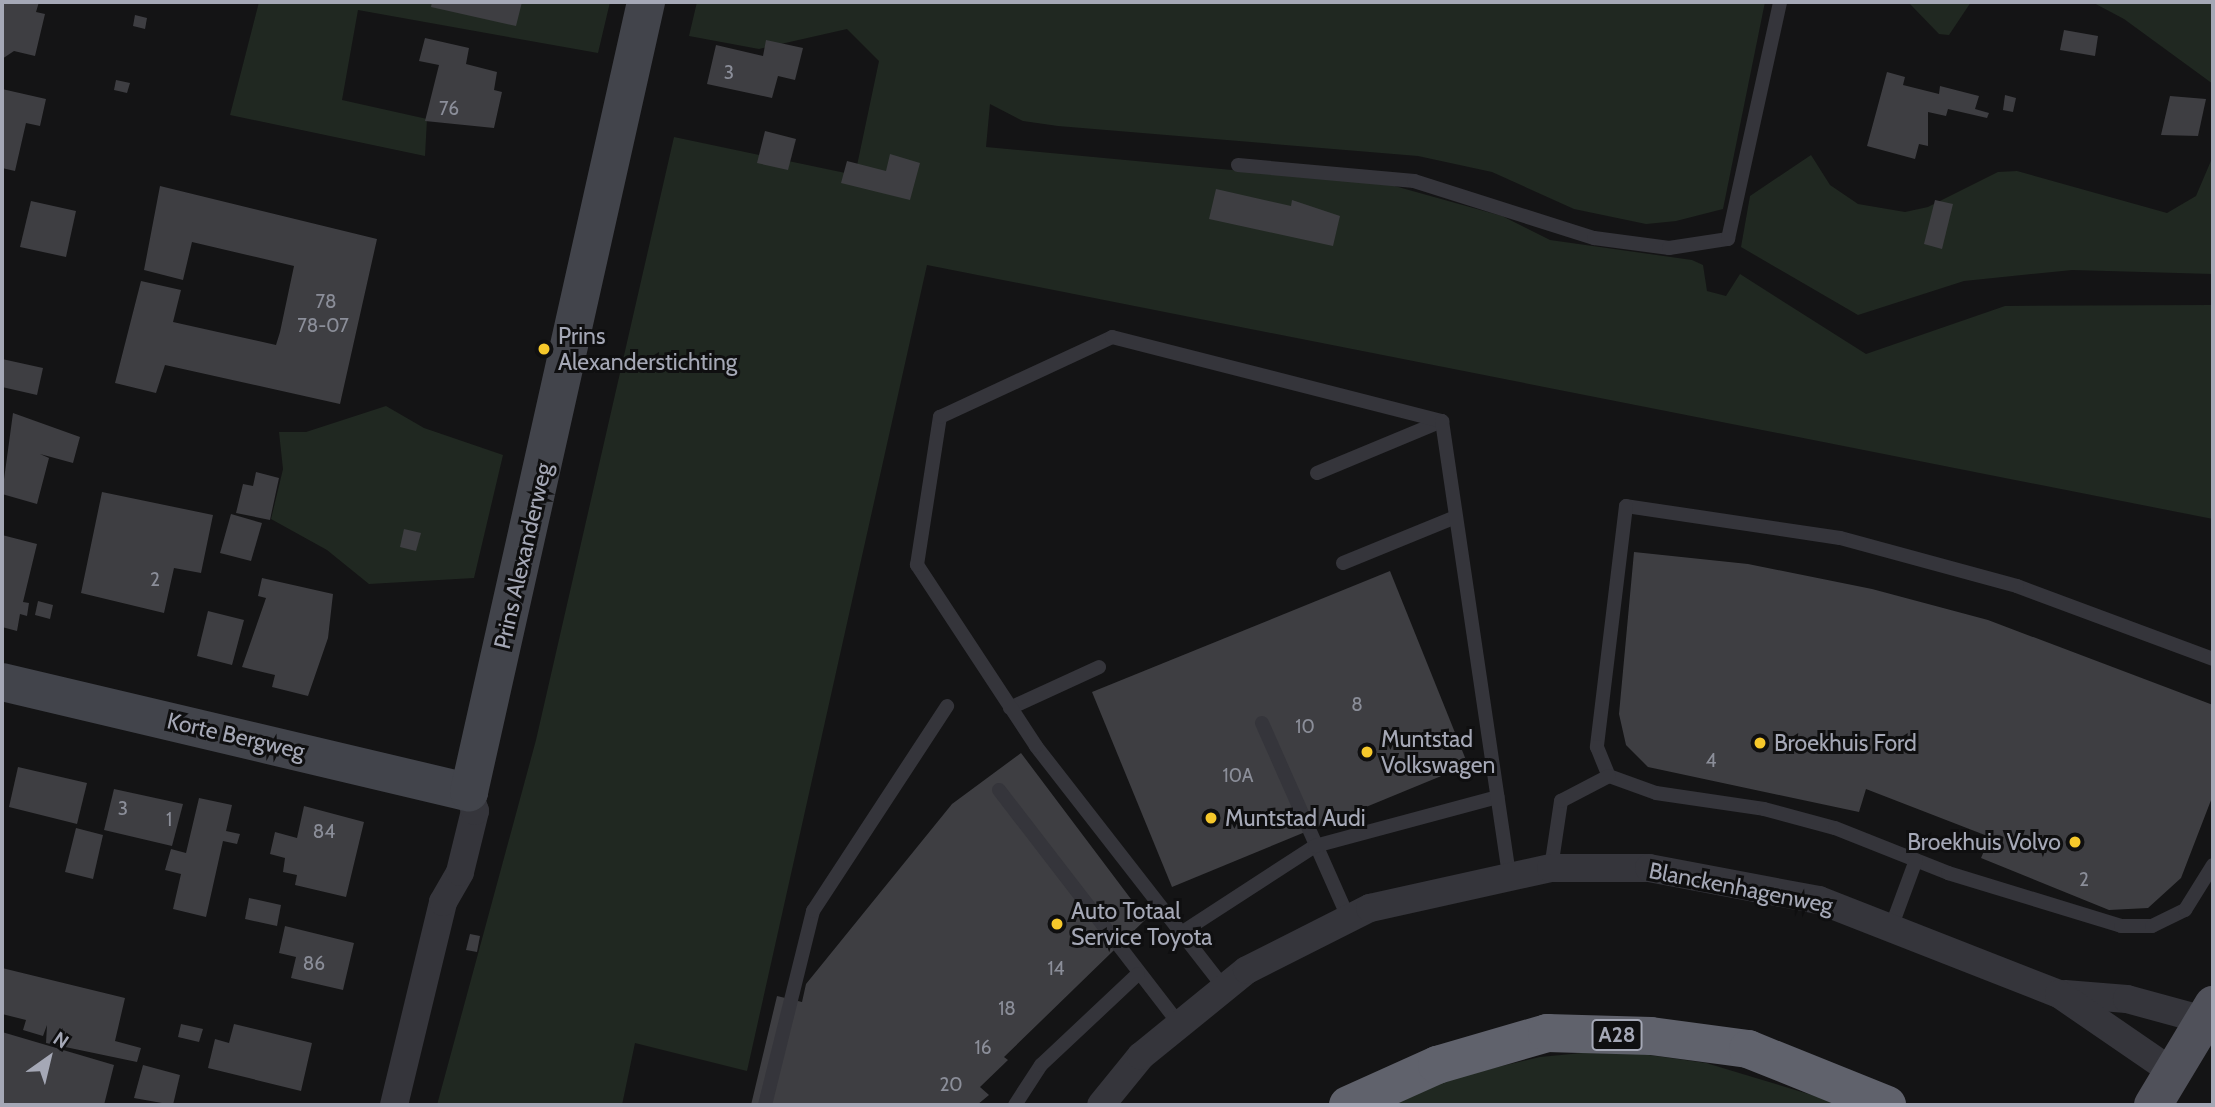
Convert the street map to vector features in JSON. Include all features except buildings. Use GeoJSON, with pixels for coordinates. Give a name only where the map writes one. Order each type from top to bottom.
{"type":"FeatureCollection","features":[{"type":"Feature","properties":{"kind":"highway","name":"A28"},"geometry":{"type":"LineString","coordinates":[[1348,1105],[1437,1065],[1547,1033],[1651,1036],[1748,1049],[1887,1105]]}},
{"type":"Feature","properties":{"kind":"main road"},"geometry":{"type":"LineString","coordinates":[[2153,1105],[2181,1088],[2209,1025]]}},
{"type":"Feature","properties":{"kind":"street","name":"Prins Alexanderweg"},"geometry":{"type":"LineString","coordinates":[[394,1105],[443,902],[460,872],[475,811],[469,792],[646,2]]}},
{"type":"Feature","properties":{"kind":"street","name":"Korte Bergweg"},"geometry":{"type":"LineString","coordinates":[[2,681],[469,792]]}},
{"type":"Feature","properties":{"kind":"street","name":"Blanckenhagenweg"},"geometry":{"type":"LineString","coordinates":[[1101,1105],[1141,1056],[1247,970],[1349,919],[1509,873],[1551,868],[1649,868],[1819,900],[1892,925],[2059,994],[2181,1088]]}},
{"type":"Feature","properties":{"kind":"street","name":"Blanckenhagenweg"},"geometry":{"type":"LineString","coordinates":[[2059,994],[2127,999],[2209,1025]]}},
{"type":"Feature","properties":{"kind":"lane"},"geometry":{"type":"LineString","coordinates":[[1237,164],[1414,181],[1594,238],[1669,248],[1728,239],[1780,2]]}},
{"type":"Feature","properties":{"kind":"lane"},"geometry":{"type":"LineString","coordinates":[[1225,989],[1010,708],[917,565],[940,416],[1112,337],[1443,421]]}},
{"type":"Feature","properties":{"kind":"lane"},"geometry":{"type":"LineString","coordinates":[[1317,473],[1443,421]]}},
{"type":"Feature","properties":{"kind":"lane"},"geometry":{"type":"LineString","coordinates":[[1443,421],[1453,518],[1509,873]]}},
{"type":"Feature","properties":{"kind":"lane"},"geometry":{"type":"LineString","coordinates":[[1609,776],[1597,747],[1626,506],[1840,538],[2017,586],[2213,659]]}},
{"type":"Feature","properties":{"kind":"lane"},"geometry":{"type":"LineString","coordinates":[[1343,563],[1453,518]]}},
{"type":"Feature","properties":{"kind":"lane"},"geometry":{"type":"LineString","coordinates":[[1010,708],[1100,667]]}},
{"type":"Feature","properties":{"kind":"lane"},"geometry":{"type":"LineString","coordinates":[[765,1105],[813,912],[947,706]]}},
{"type":"Feature","properties":{"kind":"lane"},"geometry":{"type":"LineString","coordinates":[[1262,723],[1349,919]]}},
{"type":"Feature","properties":{"kind":"lane"},"geometry":{"type":"LineString","coordinates":[[1551,868],[1561,801],[1609,776],[1656,793],[1835,828],[1916,860],[2121,926],[2152,926],[2185,910],[2213,865]]}},
{"type":"Feature","properties":{"kind":"lane"},"geometry":{"type":"LineString","coordinates":[[999,790],[1138,974],[1180,1025]]}},
{"type":"Feature","properties":{"kind":"lane"},"geometry":{"type":"LineString","coordinates":[[1181,933],[1315,846],[1498,797]]}},
{"type":"Feature","properties":{"kind":"lane"},"geometry":{"type":"LineString","coordinates":[[1892,925],[1916,860]]}},
{"type":"Feature","properties":{"kind":"lane"},"geometry":{"type":"LineString","coordinates":[[1015,1105],[1041,1065],[1138,974]]}},
{"type":"Feature","properties":{"kind":"shaded area"},"geometry":{"type":"Polygon","coordinates":[[[259,2],[610,2],[598,53],[358,10],[342,100],[427,119],[425,156],[230,115],[259,2]]]}},
{"type":"Feature","properties":{"kind":"shaded area"},"geometry":{"type":"Polygon","coordinates":[[[697,2],[1765,2],[1723,209],[1676,221],[1646,224],[1574,209],[1492,172],[1418,156],[1058,126],[1023,121],[990,104],[986,147],[1391,185],[1502,216],[1550,240],[1692,260],[1703,265],[1707,291],[1726,296],[1740,274],[1866,354],[2005,306],[2213,305],[2213,519],[927,265],[747,1071],[635,1043],[622,1105],[437,1105],[536,740],[674,137],[855,175],[879,61],[847,29],[759,49],[689,36],[697,2]]]}},
{"type":"Feature","properties":{"kind":"shaded area"},"geometry":{"type":"Polygon","coordinates":[[[1908,2],[1971,2],[1949,35],[1939,34],[1908,2]]]}},
{"type":"Feature","properties":{"kind":"shaded area"},"geometry":{"type":"Polygon","coordinates":[[[2092,2],[2213,2],[2213,84],[2124,19],[2092,2]]]}},
{"type":"Feature","properties":{"kind":"shaded area"},"geometry":{"type":"Polygon","coordinates":[[[1811,155],[1830,185],[1858,204],[1905,212],[1928,207],[1998,172],[2017,171],[2167,213],[2196,196],[2213,156],[2213,274],[2072,270],[1964,281],[1858,315],[1741,247],[1750,196],[1811,155]]]}},
{"type":"Feature","properties":{"kind":"shaded area"},"geometry":{"type":"Polygon","coordinates":[[[386,406],[424,428],[503,455],[474,578],[369,584],[327,550],[271,519],[283,469],[279,432],[306,432],[386,406]]]}},
{"type":"Feature","properties":{"kind":"shaded area"},"geometry":{"type":"Polygon","coordinates":[[[1613,1050],[1706,1063],[1845,1105],[1391,1105],[1447,1079],[1540,1057],[1613,1050]]]}},
{"type":"Feature","properties":{"kind":"place","name":"Prins Alexanderstichting"},"geometry":{"type":"Point","coordinates":[544,349]}},
{"type":"Feature","properties":{"kind":"place","name":"Broekhuis Ford"},"geometry":{"type":"Point","coordinates":[1760,743]}},
{"type":"Feature","properties":{"kind":"place","name":"Muntstad Volkswagen"},"geometry":{"type":"Point","coordinates":[1367,752]}},
{"type":"Feature","properties":{"kind":"place","name":"Muntstad Audi"},"geometry":{"type":"Point","coordinates":[1211,818]}},
{"type":"Feature","properties":{"kind":"place","name":"Broekhuis Volvo"},"geometry":{"type":"Point","coordinates":[2075,842]}},
{"type":"Feature","properties":{"kind":"place","name":"Auto Totaal Service Toyota"},"geometry":{"type":"Point","coordinates":[1057,924]}}]}
